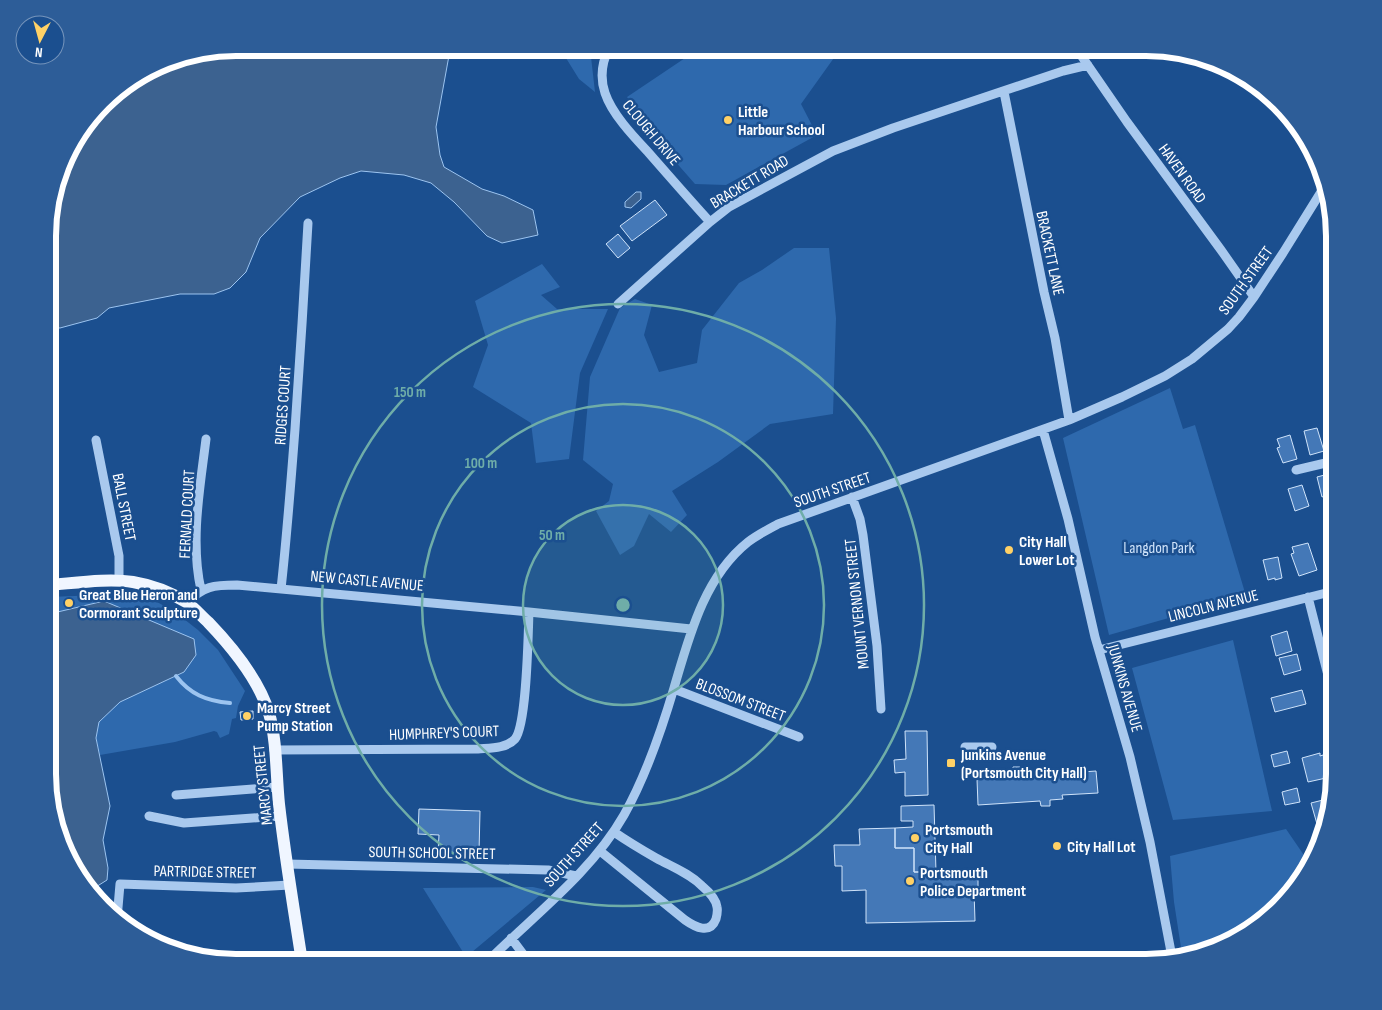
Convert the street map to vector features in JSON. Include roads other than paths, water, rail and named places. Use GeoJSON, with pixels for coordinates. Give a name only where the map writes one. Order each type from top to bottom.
{"type":"FeatureCollection","features":[{"type":"Feature","properties":{"kind":"main road"},"geometry":{"type":"LineString","coordinates":[[56,584],[119,580],[147,585],[187,603]]}},
{"type":"Feature","properties":{"kind":"main road","name":"MARCY STREET"},"geometry":{"type":"LineString","coordinates":[[187,603],[223,638],[250,673],[269,713],[287,864],[301,954]]}},
{"type":"Feature","properties":{"kind":"street","name":"CLOUGH DRIVE"},"geometry":{"type":"LineString","coordinates":[[606,56],[602,77],[604,92],[609,103],[631,133],[710,222]]}},
{"type":"Feature","properties":{"kind":"street","name":"HAVEN ROAD"},"geometry":{"type":"LineString","coordinates":[[1082,56],[1127,122],[1254,297]]}},
{"type":"Feature","properties":{"kind":"street"},"geometry":{"type":"LineString","coordinates":[[1004,92],[1063,71],[1088,65]]}},
{"type":"Feature","properties":{"kind":"street","name":"BRACKETT ROAD"},"geometry":{"type":"LineString","coordinates":[[618,304],[710,222],[735,203],[833,151],[893,128],[1004,92]]}},
{"type":"Feature","properties":{"kind":"street","name":"BRACKETT LANE"},"geometry":{"type":"LineString","coordinates":[[1004,92],[1059,360],[1069,420]]}},
{"type":"Feature","properties":{"kind":"street","name":"SOUTH STREET"},"geometry":{"type":"LineString","coordinates":[[495,954],[576,876],[600,851],[614,832],[632,801],[659,735],[692,629],[716,579],[726,564],[748,541],[778,524],[1069,420],[1157,380],[1192,359],[1228,329],[1254,297],[1321,192]]}},
{"type":"Feature","properties":{"kind":"street","name":"RIDGES COURT"},"geometry":{"type":"LineString","coordinates":[[281,588],[303,315],[308,223]]}},
{"type":"Feature","properties":{"kind":"street","name":"JUNKINS AVENUE"},"geometry":{"type":"LineString","coordinates":[[1043,430],[1068,519],[1099,650],[1142,804],[1171,952]]}},
{"type":"Feature","properties":{"kind":"street","name":"FERNALD COURT"},"geometry":{"type":"LineString","coordinates":[[201,590],[197,526],[206,439]]}},
{"type":"Feature","properties":{"kind":"street","name":"BALL STREET"},"geometry":{"type":"LineString","coordinates":[[96,440],[119,556],[119,580]]}},
{"type":"Feature","properties":{"kind":"street"},"geometry":{"type":"LineString","coordinates":[[1296,470],[1326,463]]}},
{"type":"Feature","properties":{"kind":"street","name":"MOUNT VERNON STREET"},"geometry":{"type":"LineString","coordinates":[[852,497],[864,535],[877,646],[881,709]]}},
{"type":"Feature","properties":{"kind":"street","name":"NEW CASTLE AVENUE"},"geometry":{"type":"LineString","coordinates":[[201,590],[221,585],[281,588],[692,629]]}},
{"type":"Feature","properties":{"kind":"street"},"geometry":{"type":"LineString","coordinates":[[187,603],[201,590]]}},
{"type":"Feature","properties":{"kind":"street","name":"LINCOLN AVENUE"},"geometry":{"type":"LineString","coordinates":[[1099,650],[1326,593]]}},
{"type":"Feature","properties":{"kind":"street"},"geometry":{"type":"LineString","coordinates":[[1308,597],[1326,668]]}},
{"type":"Feature","properties":{"kind":"street","name":"HUMPHREY'S COURT"},"geometry":{"type":"LineString","coordinates":[[274,750],[478,749],[508,744],[515,739],[521,726],[524,707],[529,612]]}},
{"type":"Feature","properties":{"kind":"street","name":"BLOSSOM STREET"},"geometry":{"type":"LineString","coordinates":[[674,689],[798,738]]}},
{"type":"Feature","properties":{"kind":"street"},"geometry":{"type":"LineString","coordinates":[[964,747],[992,747]]}},
{"type":"Feature","properties":{"kind":"street"},"geometry":{"type":"LineString","coordinates":[[176,795],[277,787]]}},
{"type":"Feature","properties":{"kind":"street"},"geometry":{"type":"LineString","coordinates":[[149,816],[184,823],[281,816]]}},
{"type":"Feature","properties":{"kind":"street"},"geometry":{"type":"LineString","coordinates":[[600,851],[696,927],[704,929],[711,927],[715,922],[718,907],[713,898],[701,885],[683,872],[614,832]]}},
{"type":"Feature","properties":{"kind":"street","name":"SOUTH SCHOOL STREET"},"geometry":{"type":"LineString","coordinates":[[287,864],[548,870],[576,876]]}},
{"type":"Feature","properties":{"kind":"street","name":"PARTRIDGE STREET"},"geometry":{"type":"LineString","coordinates":[[118,910],[120,884],[236,888],[290,885]]}},
{"type":"Feature","properties":{"kind":"street"},"geometry":{"type":"LineString","coordinates":[[511,938],[524,954]]}},
{"type":"Feature","properties":{"kind":"waterway"},"geometry":{"type":"LineString","coordinates":[[176,676],[187,688],[199,696],[230,703]]}},
{"type":"Feature","properties":{"kind":"place","name":"Little Harbour School"},"geometry":{"type":"Point","coordinates":[728,120]}},
{"type":"Feature","properties":{"kind":"place","name":"City Hall Lower Lot"},"geometry":{"type":"Point","coordinates":[1009,550]}},
{"type":"Feature","properties":{"kind":"place","name":"Great Blue Heron and Cormorant Sculpture"},"geometry":{"type":"Point","coordinates":[69,603]}},
{"type":"Feature","properties":{"kind":"place","name":"Marcy Street Pump Station"},"geometry":{"type":"Point","coordinates":[247,716]}},
{"type":"Feature","properties":{"kind":"place","name":"Junkins Avenue (Portsmouth City Hall)"},"geometry":{"type":"Point","coordinates":[951,763]}},
{"type":"Feature","properties":{"kind":"place","name":"Portsmouth City Hall"},"geometry":{"type":"Point","coordinates":[915,838]}},
{"type":"Feature","properties":{"kind":"place","name":"City Hall Lot"},"geometry":{"type":"Point","coordinates":[1057,846]}},
{"type":"Feature","properties":{"kind":"place","name":"Portsmouth Police Department"},"geometry":{"type":"Point","coordinates":[910,881]}},
{"type":"Feature","properties":{"kind":"park label","name":"Langdon Park"},"geometry":{"type":"Point","coordinates":[1159,547]}}]}
